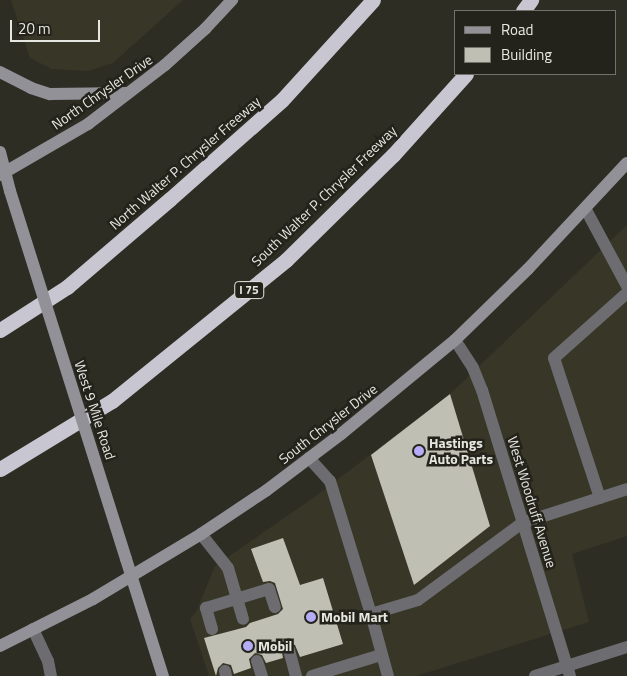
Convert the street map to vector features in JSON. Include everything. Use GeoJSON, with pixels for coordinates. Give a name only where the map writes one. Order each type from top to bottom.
{"type":"FeatureCollection","features":[{"type":"Feature","properties":{"kind":"highway","name":"North Walter P. Chrysler Freeway"},"geometry":{"type":"LineString","coordinates":[[0,330],[67,287],[282,100],[373,0]]}},
{"type":"Feature","properties":{"kind":"highway","name":"South Walter P. Chrysler Freeway"},"geometry":{"type":"LineString","coordinates":[[0,469],[112,401],[286,260],[393,155],[465,75]]}},
{"type":"Feature","properties":{"kind":"main road","name":"North Chrysler Drive"},"geometry":{"type":"LineString","coordinates":[[3,173],[88,124],[165,65],[232,0]]}},
{"type":"Feature","properties":{"kind":"main road"},"geometry":{"type":"LineString","coordinates":[[0,72],[31,88],[50,94],[128,93]]}},
{"type":"Feature","properties":{"kind":"main road","name":"West 9 Mile Road"},"geometry":{"type":"LineString","coordinates":[[0,152],[3,173],[133,576],[163,676]]}},
{"type":"Feature","properties":{"kind":"main road","name":"South Chrysler Drive"},"geometry":{"type":"LineString","coordinates":[[0,646],[93,599],[133,576],[201,534],[310,458],[456,340],[528,269],[627,163]]}},
{"type":"Feature","properties":{"kind":"street"},"geometry":{"type":"LineString","coordinates":[[585,208],[627,286]]}},
{"type":"Feature","properties":{"kind":"street"},"geometry":{"type":"LineString","coordinates":[[600,498],[554,358],[627,293]]}},
{"type":"Feature","properties":{"kind":"street","name":"West Woodruff Avenue"},"geometry":{"type":"LineString","coordinates":[[456,340],[473,368],[482,390],[568,671]]}},
{"type":"Feature","properties":{"kind":"street"},"geometry":{"type":"LineString","coordinates":[[310,458],[330,481],[371,614],[380,656],[388,676]]}},
{"type":"Feature","properties":{"kind":"street"},"geometry":{"type":"LineString","coordinates":[[371,614],[418,600],[522,523],[627,489]]}},
{"type":"Feature","properties":{"kind":"street"},"geometry":{"type":"LineString","coordinates":[[201,534],[228,568],[243,619]]}},
{"type":"Feature","properties":{"kind":"street"},"geometry":{"type":"LineString","coordinates":[[212,629],[206,608],[269,589],[275,608]]}},
{"type":"Feature","properties":{"kind":"street"},"geometry":{"type":"LineString","coordinates":[[32,629],[48,662],[51,676]]}},
{"type":"Feature","properties":{"kind":"street"},"geometry":{"type":"LineString","coordinates":[[536,676],[568,671],[627,646]]}},
{"type":"Feature","properties":{"kind":"street"},"geometry":{"type":"LineString","coordinates":[[289,650],[296,676]]}},
{"type":"Feature","properties":{"kind":"street"},"geometry":{"type":"LineString","coordinates":[[312,676],[380,656]]}},
{"type":"Feature","properties":{"kind":"street"},"geometry":{"type":"LineString","coordinates":[[257,660],[262,676]]}},
{"type":"Feature","properties":{"kind":"shaded area"},"geometry":{"type":"Polygon","coordinates":[[[11,0],[183,0],[113,63],[88,71],[52,69],[30,58],[11,0]]]}},
{"type":"Feature","properties":{"kind":"shaded area"},"geometry":{"type":"Polygon","coordinates":[[[627,225],[627,536],[572,554],[589,622],[416,676],[209,676],[190,619],[196,612],[215,566],[316,496],[450,394],[627,225]]]}},
{"type":"Feature","properties":{"kind":"building"},"geometry":{"type":"Polygon","coordinates":[[[450,394],[490,526],[414,585],[371,455],[450,394]]]}},
{"type":"Feature","properties":{"kind":"building"},"geometry":{"type":"Polygon","coordinates":[[[283,538],[300,585],[323,578],[343,644],[300,657],[295,645],[287,642],[281,647],[283,658],[266,663],[262,655],[255,653],[249,659],[251,668],[234,674],[231,665],[223,663],[218,668],[216,676],[204,638],[246,627],[250,623],[278,614],[283,609],[275,583],[270,581],[263,582],[251,549],[283,538]]]}},
{"type":"Feature","properties":{"kind":"place","name":"Hastings Auto Parts"},"geometry":{"type":"Point","coordinates":[419,451]}},
{"type":"Feature","properties":{"kind":"place","name":"Mobil Mart"},"geometry":{"type":"Point","coordinates":[311,617]}},
{"type":"Feature","properties":{"kind":"place","name":"Mobil"},"geometry":{"type":"Point","coordinates":[248,646]}}]}
